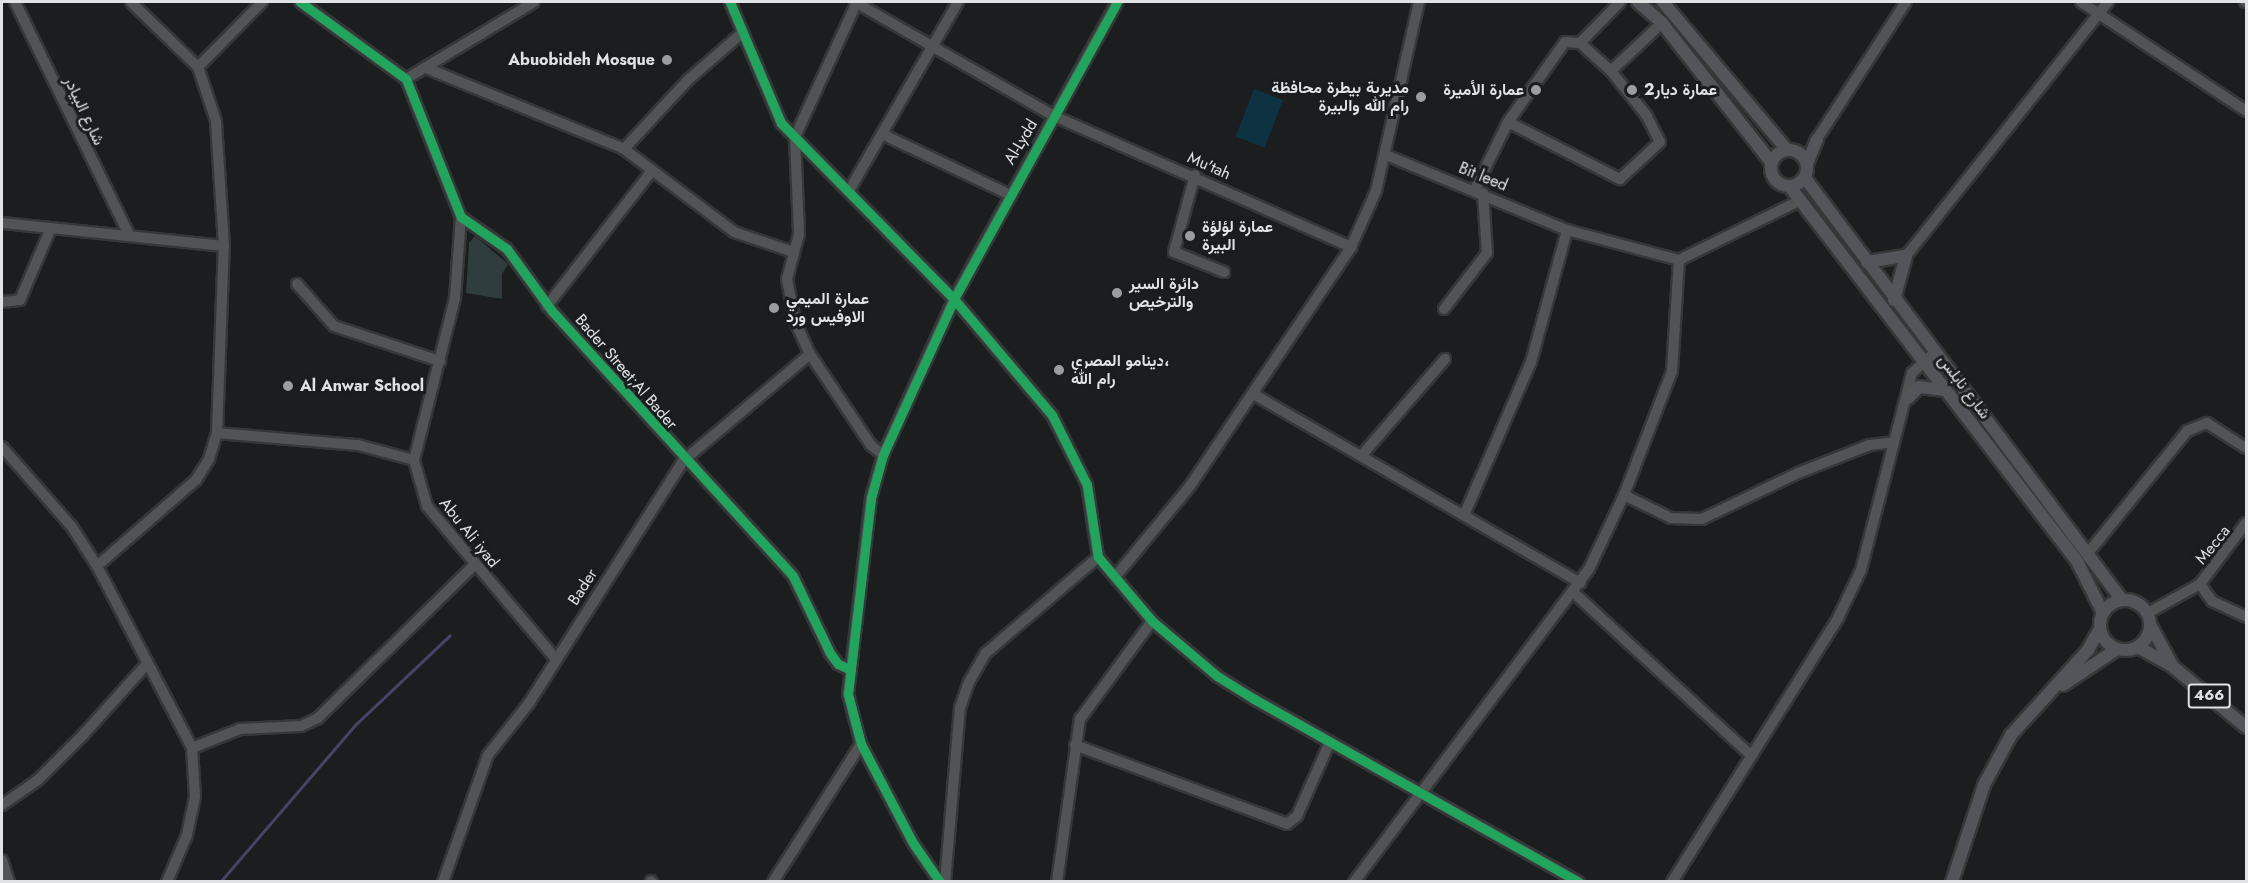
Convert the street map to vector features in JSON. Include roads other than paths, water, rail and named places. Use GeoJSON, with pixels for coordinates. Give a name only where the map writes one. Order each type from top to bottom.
{"type":"FeatureCollection","features":[{"type":"Feature","properties":{"kind":"main road"},"geometry":{"type":"LineString","coordinates":[[1638,2],[1662,22],[1771,162],[1774,179],[1790,187],[1805,178],[1807,164],[1817,139]]}},
{"type":"Feature","properties":{"kind":"main road"},"geometry":{"type":"LineString","coordinates":[[1663,2],[1791,150],[1807,164]]}},
{"type":"Feature","properties":{"kind":"main road"},"geometry":{"type":"LineString","coordinates":[[1771,162],[1817,139]]}},
{"type":"Feature","properties":{"kind":"main road","name":"شارع نابلس"},"geometry":{"type":"LineString","coordinates":[[1805,178],[1894,300],[1929,357],[1945,390],[2078,563],[2103,613]]}},
{"type":"Feature","properties":{"kind":"main road","name":"شارع نابلس"},"geometry":{"type":"LineString","coordinates":[[1790,187],[2088,553],[2122,600]]}},
{"type":"Feature","properties":{"kind":"main road"},"geometry":{"type":"LineString","coordinates":[[1867,262],[1906,256],[1894,300]]}},
{"type":"Feature","properties":{"kind":"main road"},"geometry":{"type":"LineString","coordinates":[[1908,398],[1919,387],[1945,390]]}},
{"type":"Feature","properties":{"kind":"main road"},"geometry":{"type":"LineString","coordinates":[[1952,882],[1984,785],[2011,735],[2088,650],[2100,628],[2103,613],[2122,600],[2137,602],[2150,620],[2138,647],[2117,649],[2079,671],[2031,718],[1991,783],[1958,882]]}},
{"type":"Feature","properties":{"kind":"main road","name":"466"},"geometry":{"type":"LineString","coordinates":[[2150,620],[2172,666]]}},
{"type":"Feature","properties":{"kind":"main road"},"geometry":{"type":"LineString","coordinates":[[2100,628],[2105,641],[2117,649]]}},
{"type":"Feature","properties":{"kind":"main road","name":"466"},"geometry":{"type":"LineString","coordinates":[[2138,647],[2172,666],[2247,727]]}},
{"type":"Feature","properties":{"kind":"street","name":"شارع البيادر"},"geometry":{"type":"LineString","coordinates":[[15,2],[128,233]]}},
{"type":"Feature","properties":{"kind":"street"},"geometry":{"type":"LineString","coordinates":[[97,566],[196,480],[209,459],[217,433],[224,246],[216,121],[198,67],[131,2]]}},
{"type":"Feature","properties":{"kind":"street"},"geometry":{"type":"LineString","coordinates":[[198,67],[262,2]]}},
{"type":"Feature","properties":{"kind":"street"},"geometry":{"type":"LineString","coordinates":[[217,433],[358,445],[414,460],[455,297],[461,217],[405,79],[300,2]]}},
{"type":"Feature","properties":{"kind":"street"},"geometry":{"type":"LineString","coordinates":[[405,79],[426,68],[514,6],[534,2]]}},
{"type":"Feature","properties":{"kind":"street"},"geometry":{"type":"LineString","coordinates":[[730,2],[781,123],[850,189],[954,299],[1030,385],[1070,445],[1087,485],[1098,557],[1152,621],[1217,676],[1329,744],[1579,882]]}},
{"type":"Feature","properties":{"kind":"street"},"geometry":{"type":"LineString","coordinates":[[856,2],[795,137],[799,234],[787,279],[795,321],[810,354],[871,445],[883,455]]}},
{"type":"Feature","properties":{"kind":"street","name":"Mu'tah"},"geometry":{"type":"LineString","coordinates":[[856,2],[934,49],[1054,116],[1195,175],[1351,247]]}},
{"type":"Feature","properties":{"kind":"street"},"geometry":{"type":"LineString","coordinates":[[850,189],[934,49],[958,2]]}},
{"type":"Feature","properties":{"kind":"street","name":"Al-Lydd"},"geometry":{"type":"LineString","coordinates":[[940,882],[913,843],[861,744],[848,694],[871,498],[883,455],[954,299],[1008,194],[1117,2]]}},
{"type":"Feature","properties":{"kind":"street"},"geometry":{"type":"LineString","coordinates":[[1115,577],[1165,520],[1255,395],[1351,247],[1386,155],[1419,2]]}},
{"type":"Feature","properties":{"kind":"street"},"geometry":{"type":"LineString","coordinates":[[1580,44],[1620,2]]}},
{"type":"Feature","properties":{"kind":"street"},"geometry":{"type":"LineString","coordinates":[[1817,139],[1906,2]]}},
{"type":"Feature","properties":{"kind":"street"},"geometry":{"type":"LineString","coordinates":[[2081,2],[2247,111]]}},
{"type":"Feature","properties":{"kind":"street"},"geometry":{"type":"LineString","coordinates":[[1906,256],[2108,2]]}},
{"type":"Feature","properties":{"kind":"street"},"geometry":{"type":"LineString","coordinates":[[1611,70],[1662,22]]}},
{"type":"Feature","properties":{"kind":"street"},"geometry":{"type":"LineString","coordinates":[[624,149],[688,80],[742,33]]}},
{"type":"Feature","properties":{"kind":"street"},"geometry":{"type":"LineString","coordinates":[[1444,309],[1487,253],[1479,191],[1508,122],[1564,42],[1580,44],[1611,70],[1647,116],[1660,142],[1629,175],[1620,179],[1508,122]]}},
{"type":"Feature","properties":{"kind":"street"},"geometry":{"type":"LineString","coordinates":[[426,68],[624,149],[651,172],[734,232],[794,252]]}},
{"type":"Feature","properties":{"kind":"street"},"geometry":{"type":"LineString","coordinates":[[884,135],[1008,194]]}},
{"type":"Feature","properties":{"kind":"street","name":"Bit leed"},"geometry":{"type":"LineString","coordinates":[[1386,155],[1479,191],[1567,230],[1679,260]]}},
{"type":"Feature","properties":{"kind":"street"},"geometry":{"type":"LineString","coordinates":[[547,306],[651,172]]}},
{"type":"Feature","properties":{"kind":"street"},"geometry":{"type":"LineString","coordinates":[[1195,175],[1174,252],[1224,272]]}},
{"type":"Feature","properties":{"kind":"street"},"geometry":{"type":"LineString","coordinates":[[1354,882],[1577,588],[1624,495],[1672,371],[1679,260],[1801,200]]}},
{"type":"Feature","properties":{"kind":"street","name":"Bader Street;Al Bader"},"geometry":{"type":"LineString","coordinates":[[461,217],[507,249],[547,306],[683,461],[793,576],[830,653],[838,664],[850,670]]}},
{"type":"Feature","properties":{"kind":"street"},"geometry":{"type":"LineString","coordinates":[[2,223],[128,233],[224,246]]}},
{"type":"Feature","properties":{"kind":"street"},"geometry":{"type":"LineString","coordinates":[[2,302],[20,300],[51,228]]}},
{"type":"Feature","properties":{"kind":"street"},"geometry":{"type":"LineString","coordinates":[[1465,513],[1531,362],[1567,230]]}},
{"type":"Feature","properties":{"kind":"street"},"geometry":{"type":"LineString","coordinates":[[297,284],[334,326],[440,361]]}},
{"type":"Feature","properties":{"kind":"street","name":"Bader"},"geometry":{"type":"LineString","coordinates":[[443,882],[488,755],[529,703],[555,658],[683,461],[810,354]]}},
{"type":"Feature","properties":{"kind":"street"},"geometry":{"type":"LineString","coordinates":[[1672,882],[1752,756],[1855,584],[1893,442],[1908,398],[1912,373],[1929,357]]}},
{"type":"Feature","properties":{"kind":"street"},"geometry":{"type":"LineString","coordinates":[[1362,455],[1445,359]]}},
{"type":"Feature","properties":{"kind":"street"},"geometry":{"type":"LineString","coordinates":[[1255,395],[1465,513],[1577,588],[1752,756]]}},
{"type":"Feature","properties":{"kind":"street"},"geometry":{"type":"LineString","coordinates":[[2088,553],[2187,431],[2207,423],[2247,448]]}},
{"type":"Feature","properties":{"kind":"street"},"geometry":{"type":"LineString","coordinates":[[1624,495],[1671,518],[1702,519],[1798,473],[1870,445],[1893,442]]}},
{"type":"Feature","properties":{"kind":"street"},"geometry":{"type":"LineString","coordinates":[[2,447],[72,527],[97,566],[192,748],[195,797],[187,835],[167,882]]}},
{"type":"Feature","properties":{"kind":"street","name":"Abu Ali iyad"},"geometry":{"type":"LineString","coordinates":[[414,460],[427,506],[555,658]]}},
{"type":"Feature","properties":{"kind":"street","name":"Mecca"},"geometry":{"type":"LineString","coordinates":[[2200,584],[2244,538],[2247,523]]}},
{"type":"Feature","properties":{"kind":"street"},"geometry":{"type":"LineString","coordinates":[[945,882],[960,708],[969,682],[986,653],[1098,557]]}},
{"type":"Feature","properties":{"kind":"street"},"geometry":{"type":"LineString","coordinates":[[192,748],[240,729],[300,726],[318,718],[474,564]]}},
{"type":"Feature","properties":{"kind":"street"},"geometry":{"type":"LineString","coordinates":[[2150,620],[2200,584],[2212,601],[2247,617]]}},
{"type":"Feature","properties":{"kind":"street"},"geometry":{"type":"LineString","coordinates":[[1057,882],[1080,719],[1152,621]]}},
{"type":"Feature","properties":{"kind":"street"},"geometry":{"type":"LineString","coordinates":[[2,803],[38,780],[83,735],[147,664]]}},
{"type":"Feature","properties":{"kind":"street"},"geometry":{"type":"LineString","coordinates":[[777,879],[861,744]]}},
{"type":"Feature","properties":{"kind":"street"},"geometry":{"type":"LineString","coordinates":[[1075,745],[1287,824],[1297,816],[1329,744]]}},
{"type":"Feature","properties":{"kind":"street"},"geometry":{"type":"LineString","coordinates":[[2,860],[9,882]]}},
{"type":"Feature","properties":{"kind":"waterway"},"geometry":{"type":"LineString","coordinates":[[220,882],[356,724],[450,635]]}},
{"type":"Feature","properties":{"kind":"place","name":"Abuobideh Mosque"},"geometry":{"type":"Point","coordinates":[667,60]}},
{"type":"Feature","properties":{"kind":"place","name":"عمارة الأميرة"},"geometry":{"type":"Point","coordinates":[1536,90]}},
{"type":"Feature","properties":{"kind":"place","name":"عمارة ديار2"},"geometry":{"type":"Point","coordinates":[1632,90]}},
{"type":"Feature","properties":{"kind":"place","name":"مديرية بيطرة محافظة رام الله والبيرة"},"geometry":{"type":"Point","coordinates":[1421,97]}},
{"type":"Feature","properties":{"kind":"place","name":"عمارة لؤلؤة البيرة"},"geometry":{"type":"Point","coordinates":[1190,236]}},
{"type":"Feature","properties":{"kind":"place","name":"دائرة السير والترخيص"},"geometry":{"type":"Point","coordinates":[1117,293]}},
{"type":"Feature","properties":{"kind":"place","name":"عمارة الميمي الاوفيس ورد"},"geometry":{"type":"Point","coordinates":[774,308]}},
{"type":"Feature","properties":{"kind":"place","name":"دينامو المصري، رام الله"},"geometry":{"type":"Point","coordinates":[1059,370]}},
{"type":"Feature","properties":{"kind":"place","name":"Al Anwar School"},"geometry":{"type":"Point","coordinates":[288,386]}}]}
